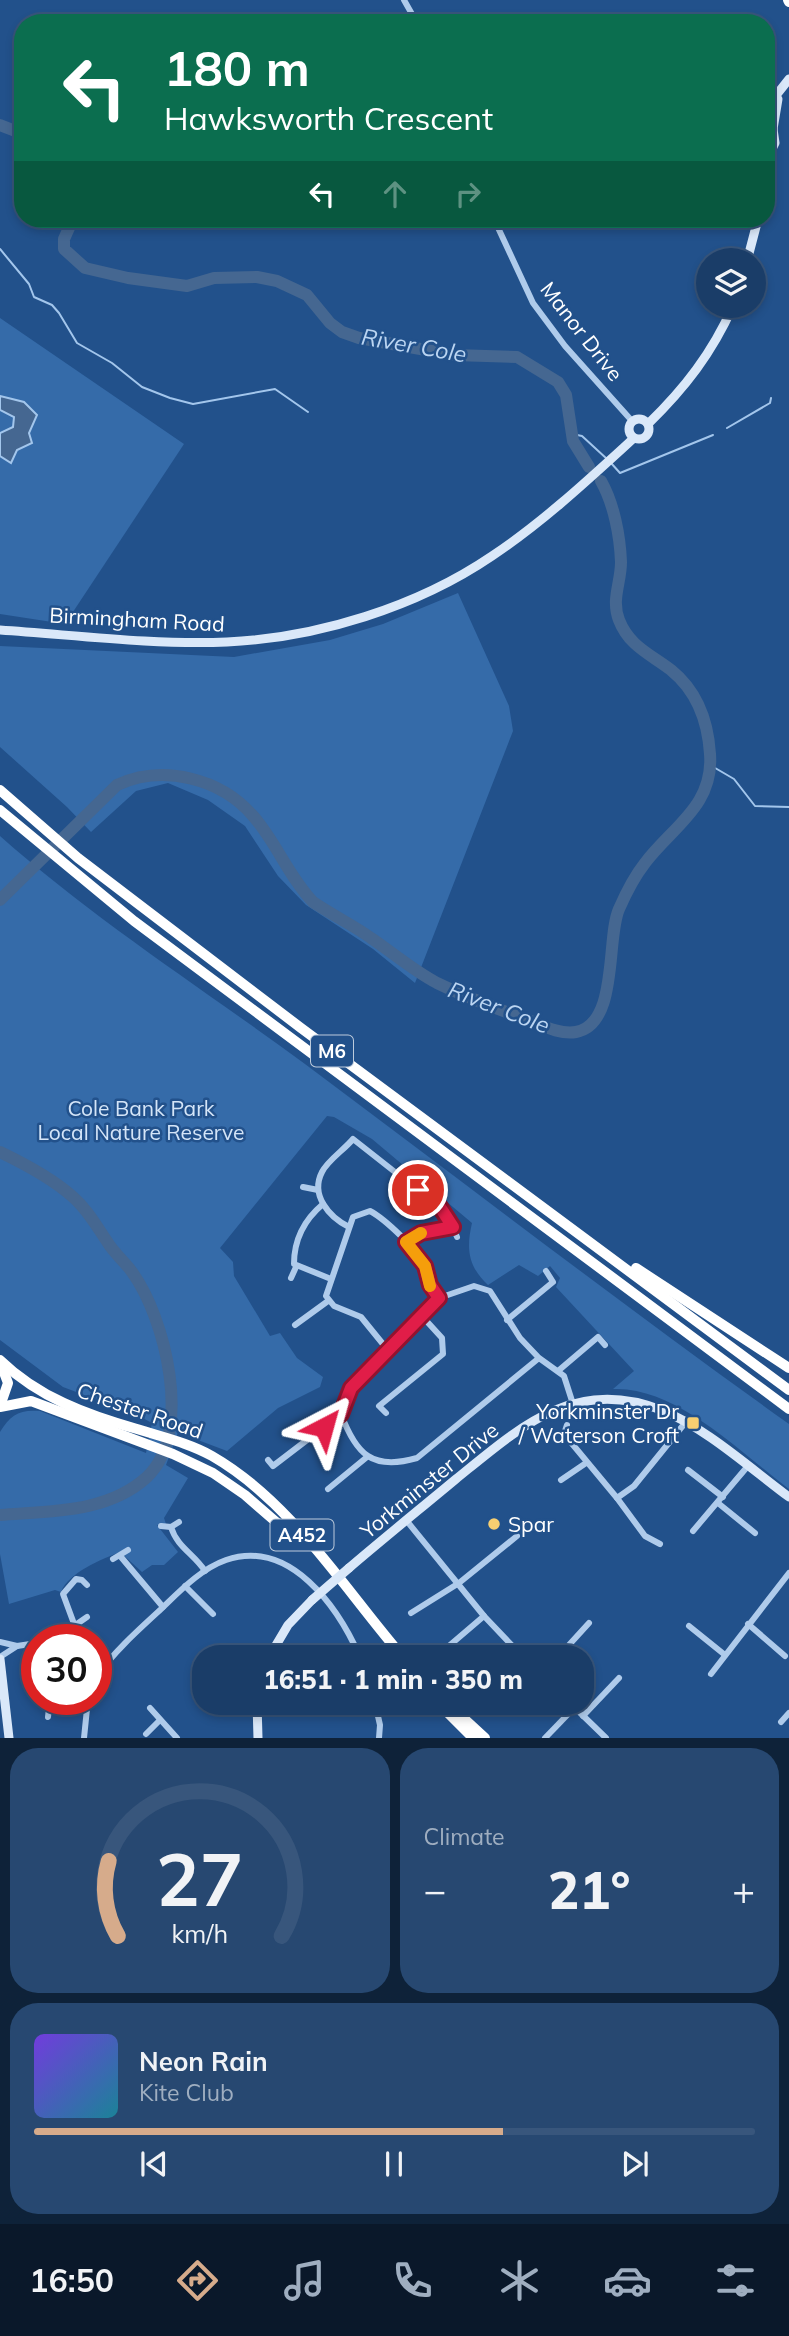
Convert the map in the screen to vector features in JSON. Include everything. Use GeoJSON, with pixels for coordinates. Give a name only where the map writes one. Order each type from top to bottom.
{"type":"FeatureCollection","features":[{"type":"Feature","properties":{"kind":"highway","name":"M6"},"geometry":{"type":"LineString","coordinates":[[0,790],[78,858],[301,1028],[789,1390]]}},
{"type":"Feature","properties":{"kind":"highway","name":"M6"},"geometry":{"type":"LineString","coordinates":[[0,810],[68,869],[788,1408]]}},
{"type":"Feature","properties":{"kind":"highway","name":"M6"},"geometry":{"type":"LineString","coordinates":[[588,1240],[789,1368]]}},
{"type":"Feature","properties":{"kind":"highway","name":"A452"},"geometry":{"type":"LineString","coordinates":[[0,1362],[8,1383],[0,1406]]}},
{"type":"Feature","properties":{"kind":"highway","name":"Chester Road"},"geometry":{"type":"LineString","coordinates":[[0,1362],[22,1380],[58,1401],[141,1435],[213,1473],[273,1516],[386,1645]]}},
{"type":"Feature","properties":{"kind":"highway","name":"Chester Road"},"geometry":{"type":"LineString","coordinates":[[0,1406],[31,1401],[141,1435],[177,1441],[224,1464],[266,1498],[326,1563],[393,1645]]}},
{"type":"Feature","properties":{"kind":"highway"},"geometry":{"type":"LineString","coordinates":[[450,1715],[473,1738]]}},
{"type":"Feature","properties":{"kind":"highway"},"geometry":{"type":"LineString","coordinates":[[460,1715],[485,1738]]}},
{"type":"Feature","properties":{"kind":"main road"},"geometry":{"type":"LineString","coordinates":[[775,99],[789,79]]}},
{"type":"Feature","properties":{"kind":"main road"},"geometry":{"type":"LineString","coordinates":[[775,110],[780,94]]}},
{"type":"Feature","properties":{"kind":"main road"},"geometry":{"type":"LineString","coordinates":[[750,248],[756,228]]}},
{"type":"Feature","properties":{"kind":"main road"},"geometry":{"type":"LineString","coordinates":[[649,424],[642,418],[632,421],[629,430],[634,438],[645,437],[649,432],[649,424],[679,394],[701,365],[726,318]]}},
{"type":"Feature","properties":{"kind":"main road","name":"Birmingham Road"},"geometry":{"type":"LineString","coordinates":[[0,630],[159,642],[207,642],[268,638],[322,628],[396,604],[464,572],[531,528],[634,438]]}},
{"type":"Feature","properties":{"kind":"main road","name":"Yorkminster Drive"},"geometry":{"type":"LineString","coordinates":[[276,1645],[288,1625],[312,1600],[406,1520],[524,1425],[541,1415],[573,1404],[604,1399],[642,1404],[685,1423],[789,1497]]}},
{"type":"Feature","properties":{"kind":"main road"},"geometry":{"type":"LineString","coordinates":[[0,1658],[9,1738]]}},
{"type":"Feature","properties":{"kind":"main road"},"geometry":{"type":"LineString","coordinates":[[257,1715],[258,1738]]}},
{"type":"Feature","properties":{"kind":"street","name":"Manor Drive"},"geometry":{"type":"LineString","coordinates":[[498,228],[533,303],[565,346],[632,421]]}},
{"type":"Feature","properties":{"kind":"street"},"geometry":{"type":"LineString","coordinates":[[344,1133],[400,1176]]}},
{"type":"Feature","properties":{"kind":"street"},"geometry":{"type":"LineString","coordinates":[[349,1227],[337,1221],[323,1204],[318,1190],[322,1172],[353,1139]]}},
{"type":"Feature","properties":{"kind":"street"},"geometry":{"type":"LineString","coordinates":[[303,1187],[318,1190]]}},
{"type":"Feature","properties":{"kind":"street"},"geometry":{"type":"LineString","coordinates":[[418,1190],[440,1207],[457,1237]]}},
{"type":"Feature","properties":{"kind":"street"},"geometry":{"type":"LineString","coordinates":[[291,1278],[296,1267],[294,1253],[305,1220],[323,1204]]}},
{"type":"Feature","properties":{"kind":"street"},"geometry":{"type":"LineString","coordinates":[[328,1301],[326,1291],[345,1248],[353,1217],[370,1211],[406,1242],[425,1266],[430,1285],[439,1298]]}},
{"type":"Feature","properties":{"kind":"street"},"geometry":{"type":"LineString","coordinates":[[406,1242],[421,1233],[453,1227]]}},
{"type":"Feature","properties":{"kind":"street"},"geometry":{"type":"LineString","coordinates":[[296,1267],[331,1279]]}},
{"type":"Feature","properties":{"kind":"street"},"geometry":{"type":"LineString","coordinates":[[507,1320],[553,1282],[546,1271]]}},
{"type":"Feature","properties":{"kind":"street"},"geometry":{"type":"LineString","coordinates":[[268,1460],[273,1466],[341,1414],[351,1388],[439,1298],[474,1286],[490,1291],[507,1320],[538,1358],[558,1371],[568,1382],[573,1404]]}},
{"type":"Feature","properties":{"kind":"street"},"geometry":{"type":"LineString","coordinates":[[295,1325],[328,1301]]}},
{"type":"Feature","properties":{"kind":"street"},"geometry":{"type":"LineString","coordinates":[[328,1301],[360,1317],[387,1349]]}},
{"type":"Feature","properties":{"kind":"street"},"geometry":{"type":"LineString","coordinates":[[386,1413],[379,1406],[443,1354],[442,1338],[421,1315]]}},
{"type":"Feature","properties":{"kind":"street"},"geometry":{"type":"LineString","coordinates":[[558,1371],[598,1337],[605,1345]]}},
{"type":"Feature","properties":{"kind":"street"},"geometry":{"type":"LineString","coordinates":[[341,1414],[355,1446],[367,1457],[399,1463],[416,1458],[538,1358]]}},
{"type":"Feature","properties":{"kind":"street"},"geometry":{"type":"LineString","coordinates":[[617,1498],[634,1486],[685,1423]]}},
{"type":"Feature","properties":{"kind":"street"},"geometry":{"type":"LineString","coordinates":[[567,1425],[564,1434],[586,1463],[617,1498],[645,1536],[660,1544]]}},
{"type":"Feature","properties":{"kind":"street"},"geometry":{"type":"LineString","coordinates":[[328,1489],[367,1457]]}},
{"type":"Feature","properties":{"kind":"street"},"geometry":{"type":"LineString","coordinates":[[561,1480],[586,1463]]}},
{"type":"Feature","properties":{"kind":"street"},"geometry":{"type":"LineString","coordinates":[[693,1531],[747,1467]]}},
{"type":"Feature","properties":{"kind":"street"},"geometry":{"type":"LineString","coordinates":[[688,1470],[755,1533]]}},
{"type":"Feature","properties":{"kind":"street"},"geometry":{"type":"LineString","coordinates":[[406,1520],[484,1616],[512,1645]]}},
{"type":"Feature","properties":{"kind":"street"},"geometry":{"type":"LineString","coordinates":[[160,1527],[171,1527],[179,1522]]}},
{"type":"Feature","properties":{"kind":"street"},"geometry":{"type":"LineString","coordinates":[[171,1527],[180,1547],[196,1558],[205,1571]]}},
{"type":"Feature","properties":{"kind":"street"},"geometry":{"type":"LineString","coordinates":[[411,1613],[459,1583],[517,1536]]}},
{"type":"Feature","properties":{"kind":"street"},"geometry":{"type":"LineString","coordinates":[[113,1559],[121,1557],[128,1550]]}},
{"type":"Feature","properties":{"kind":"street"},"geometry":{"type":"LineString","coordinates":[[121,1557],[163,1607]]}},
{"type":"Feature","properties":{"kind":"street"},"geometry":{"type":"LineString","coordinates":[[112,1657],[163,1607],[205,1571],[228,1559],[261,1557],[296,1570],[327,1601],[354,1645]]}},
{"type":"Feature","properties":{"kind":"street"},"geometry":{"type":"LineString","coordinates":[[711,1674],[789,1573]]}},
{"type":"Feature","properties":{"kind":"street"},"geometry":{"type":"LineString","coordinates":[[74,1624],[63,1594],[67,1586],[76,1579],[82,1580],[87,1586]]}},
{"type":"Feature","properties":{"kind":"street"},"geometry":{"type":"LineString","coordinates":[[186,1586],[213,1614]]}},
{"type":"Feature","properties":{"kind":"street"},"geometry":{"type":"LineString","coordinates":[[450,1645],[484,1616]]}},
{"type":"Feature","properties":{"kind":"street"},"geometry":{"type":"LineString","coordinates":[[82,1624],[86,1618]]}},
{"type":"Feature","properties":{"kind":"street"},"geometry":{"type":"LineString","coordinates":[[569,1645],[589,1623]]}},
{"type":"Feature","properties":{"kind":"street"},"geometry":{"type":"LineString","coordinates":[[748,1624],[785,1656]]}},
{"type":"Feature","properties":{"kind":"street"},"geometry":{"type":"LineString","coordinates":[[689,1626],[725,1655]]}},
{"type":"Feature","properties":{"kind":"street"},"geometry":{"type":"LineString","coordinates":[[0,1642],[21,1646]]}},
{"type":"Feature","properties":{"kind":"street"},"geometry":{"type":"LineString","coordinates":[[0,1658],[18,1646]]}},
{"type":"Feature","properties":{"kind":"street"},"geometry":{"type":"LineString","coordinates":[[606,1738],[583,1716],[619,1678]]}},
{"type":"Feature","properties":{"kind":"street"},"geometry":{"type":"LineString","coordinates":[[150,1708],[177,1738]]}},
{"type":"Feature","properties":{"kind":"street"},"geometry":{"type":"LineString","coordinates":[[781,1722],[789,1713]]}},
{"type":"Feature","properties":{"kind":"street"},"geometry":{"type":"LineString","coordinates":[[84,1738],[86,1715]]}},
{"type":"Feature","properties":{"kind":"street"},"geometry":{"type":"LineString","coordinates":[[378,1715],[379,1738]]}},
{"type":"Feature","properties":{"kind":"street"},"geometry":{"type":"LineString","coordinates":[[545,1738],[564,1715]]}},
{"type":"Feature","properties":{"kind":"street"},"geometry":{"type":"LineString","coordinates":[[146,1734],[160,1720]]}},
{"type":"Feature","properties":{"kind":"green space"},"geometry":{"type":"Polygon","coordinates":[[[0,318],[184,444],[65,624],[0,614],[0,318]]]}},
{"type":"Feature","properties":{"kind":"green space"},"geometry":{"type":"Polygon","coordinates":[[[458,593],[509,706],[513,731],[415,983],[373,949],[306,905],[278,876],[245,826],[208,800],[168,783],[136,791],[91,832],[0,747],[0,646],[234,657],[330,640],[383,624],[458,593]]]}},
{"type":"Feature","properties":{"kind":"green space","name":"Cole Bank Park Local Nature Reserve"},"geometry":{"type":"Polygon","coordinates":[[[0,836],[73,897],[305,1064],[789,1424],[789,1489],[707,1424],[684,1410],[660,1398],[637,1391],[613,1389],[634,1371],[556,1287],[560,1278],[550,1266],[538,1276],[519,1265],[488,1285],[476,1271],[470,1257],[472,1223],[372,1139],[334,1117],[327,1116],[220,1248],[233,1262],[234,1276],[270,1336],[280,1333],[297,1358],[323,1377],[320,1387],[278,1408],[227,1451],[182,1434],[184,1429],[179,1430],[166,1465],[188,1478],[164,1518],[166,1524],[157,1525],[178,1552],[164,1565],[152,1565],[142,1572],[120,1552],[78,1573],[61,1592],[55,1590],[9,1604],[0,1554],[0,1432],[4,1426],[21,1412],[40,1411],[146,1453],[152,1423],[63,1387],[0,1340],[0,836]]]}},
{"type":"Feature","properties":{"kind":"shaded area"},"geometry":{"type":"Polygon","coordinates":[[[0,396],[24,402],[37,415],[29,433],[32,443],[17,450],[11,463],[0,456],[0,433],[13,427],[14,417],[0,410],[0,396]]]}},
{"type":"Feature","properties":{"kind":"waterway","name":"River Cole"},"geometry":{"type":"LineString","coordinates":[[0,125],[14,130]]}},
{"type":"Feature","properties":{"kind":"waterway","name":"River Cole"},"geometry":{"type":"LineString","coordinates":[[69,228],[64,239],[64,249],[85,268],[128,278],[187,286],[214,278],[257,277],[277,281],[307,295],[330,323],[342,332],[359,338],[454,355],[517,357],[558,382],[566,395],[573,441],[589,467]]}},
{"type":"Feature","properties":{"kind":"waterway"},"geometry":{"type":"LineString","coordinates":[[0,249],[29,284],[34,297],[52,305],[59,313],[77,343],[112,363],[142,387],[193,404],[275,389],[308,412]]}},
{"type":"Feature","properties":{"kind":"waterway"},"geometry":{"type":"LineString","coordinates":[[727,428],[770,403],[771,398]]}},
{"type":"Feature","properties":{"kind":"waterway"},"geometry":{"type":"LineString","coordinates":[[572,434],[582,436],[607,459]]}},
{"type":"Feature","properties":{"kind":"waterway"},"geometry":{"type":"LineString","coordinates":[[611,463],[620,473],[713,435]]}},
{"type":"Feature","properties":{"kind":"waterway","name":"River Cole"},"geometry":{"type":"LineString","coordinates":[[0,900],[117,785],[153,776],[190,778],[225,793],[254,817],[313,902],[364,933],[428,978],[470,998],[551,1029],[570,1033],[590,1026],[605,997],[619,909],[641,868],[698,802],[705,788],[710,754],[704,719],[688,687],[671,670],[634,643],[619,620],[616,605],[621,570],[619,542],[616,520],[601,481]]}},
{"type":"Feature","properties":{"kind":"waterway"},"geometry":{"type":"LineString","coordinates":[[710,765],[734,779],[755,806],[789,807]]}},
{"type":"Feature","properties":{"kind":"waterway","name":"River Cole"},"geometry":{"type":"LineString","coordinates":[[0,1152],[47,1178],[73,1197],[132,1272],[155,1317],[164,1345],[172,1405],[169,1433],[161,1457],[147,1477],[132,1489],[115,1498],[78,1508],[0,1515]]}},
{"type":"Feature","properties":{"kind":"slow traffic"},"geometry":{"type":"LineString","coordinates":[[421,1233],[406,1242],[425,1266],[430,1286]]}},
{"type":"Feature","properties":{"kind":"place","name":"Yorkminster Dr / Waterson Croft"},"geometry":{"type":"Point","coordinates":[693,1423]}},
{"type":"Feature","properties":{"kind":"place","name":"Spar"},"geometry":{"type":"Point","coordinates":[494,1524]}},
{"type":"Feature","properties":{"kind":"route"},"geometry":{"type":"LineString","coordinates":[[324,1427],[341,1414],[351,1388],[439,1298],[430,1285],[425,1266],[406,1242],[421,1233],[453,1227],[449,1216],[418,1190]]}}]}
